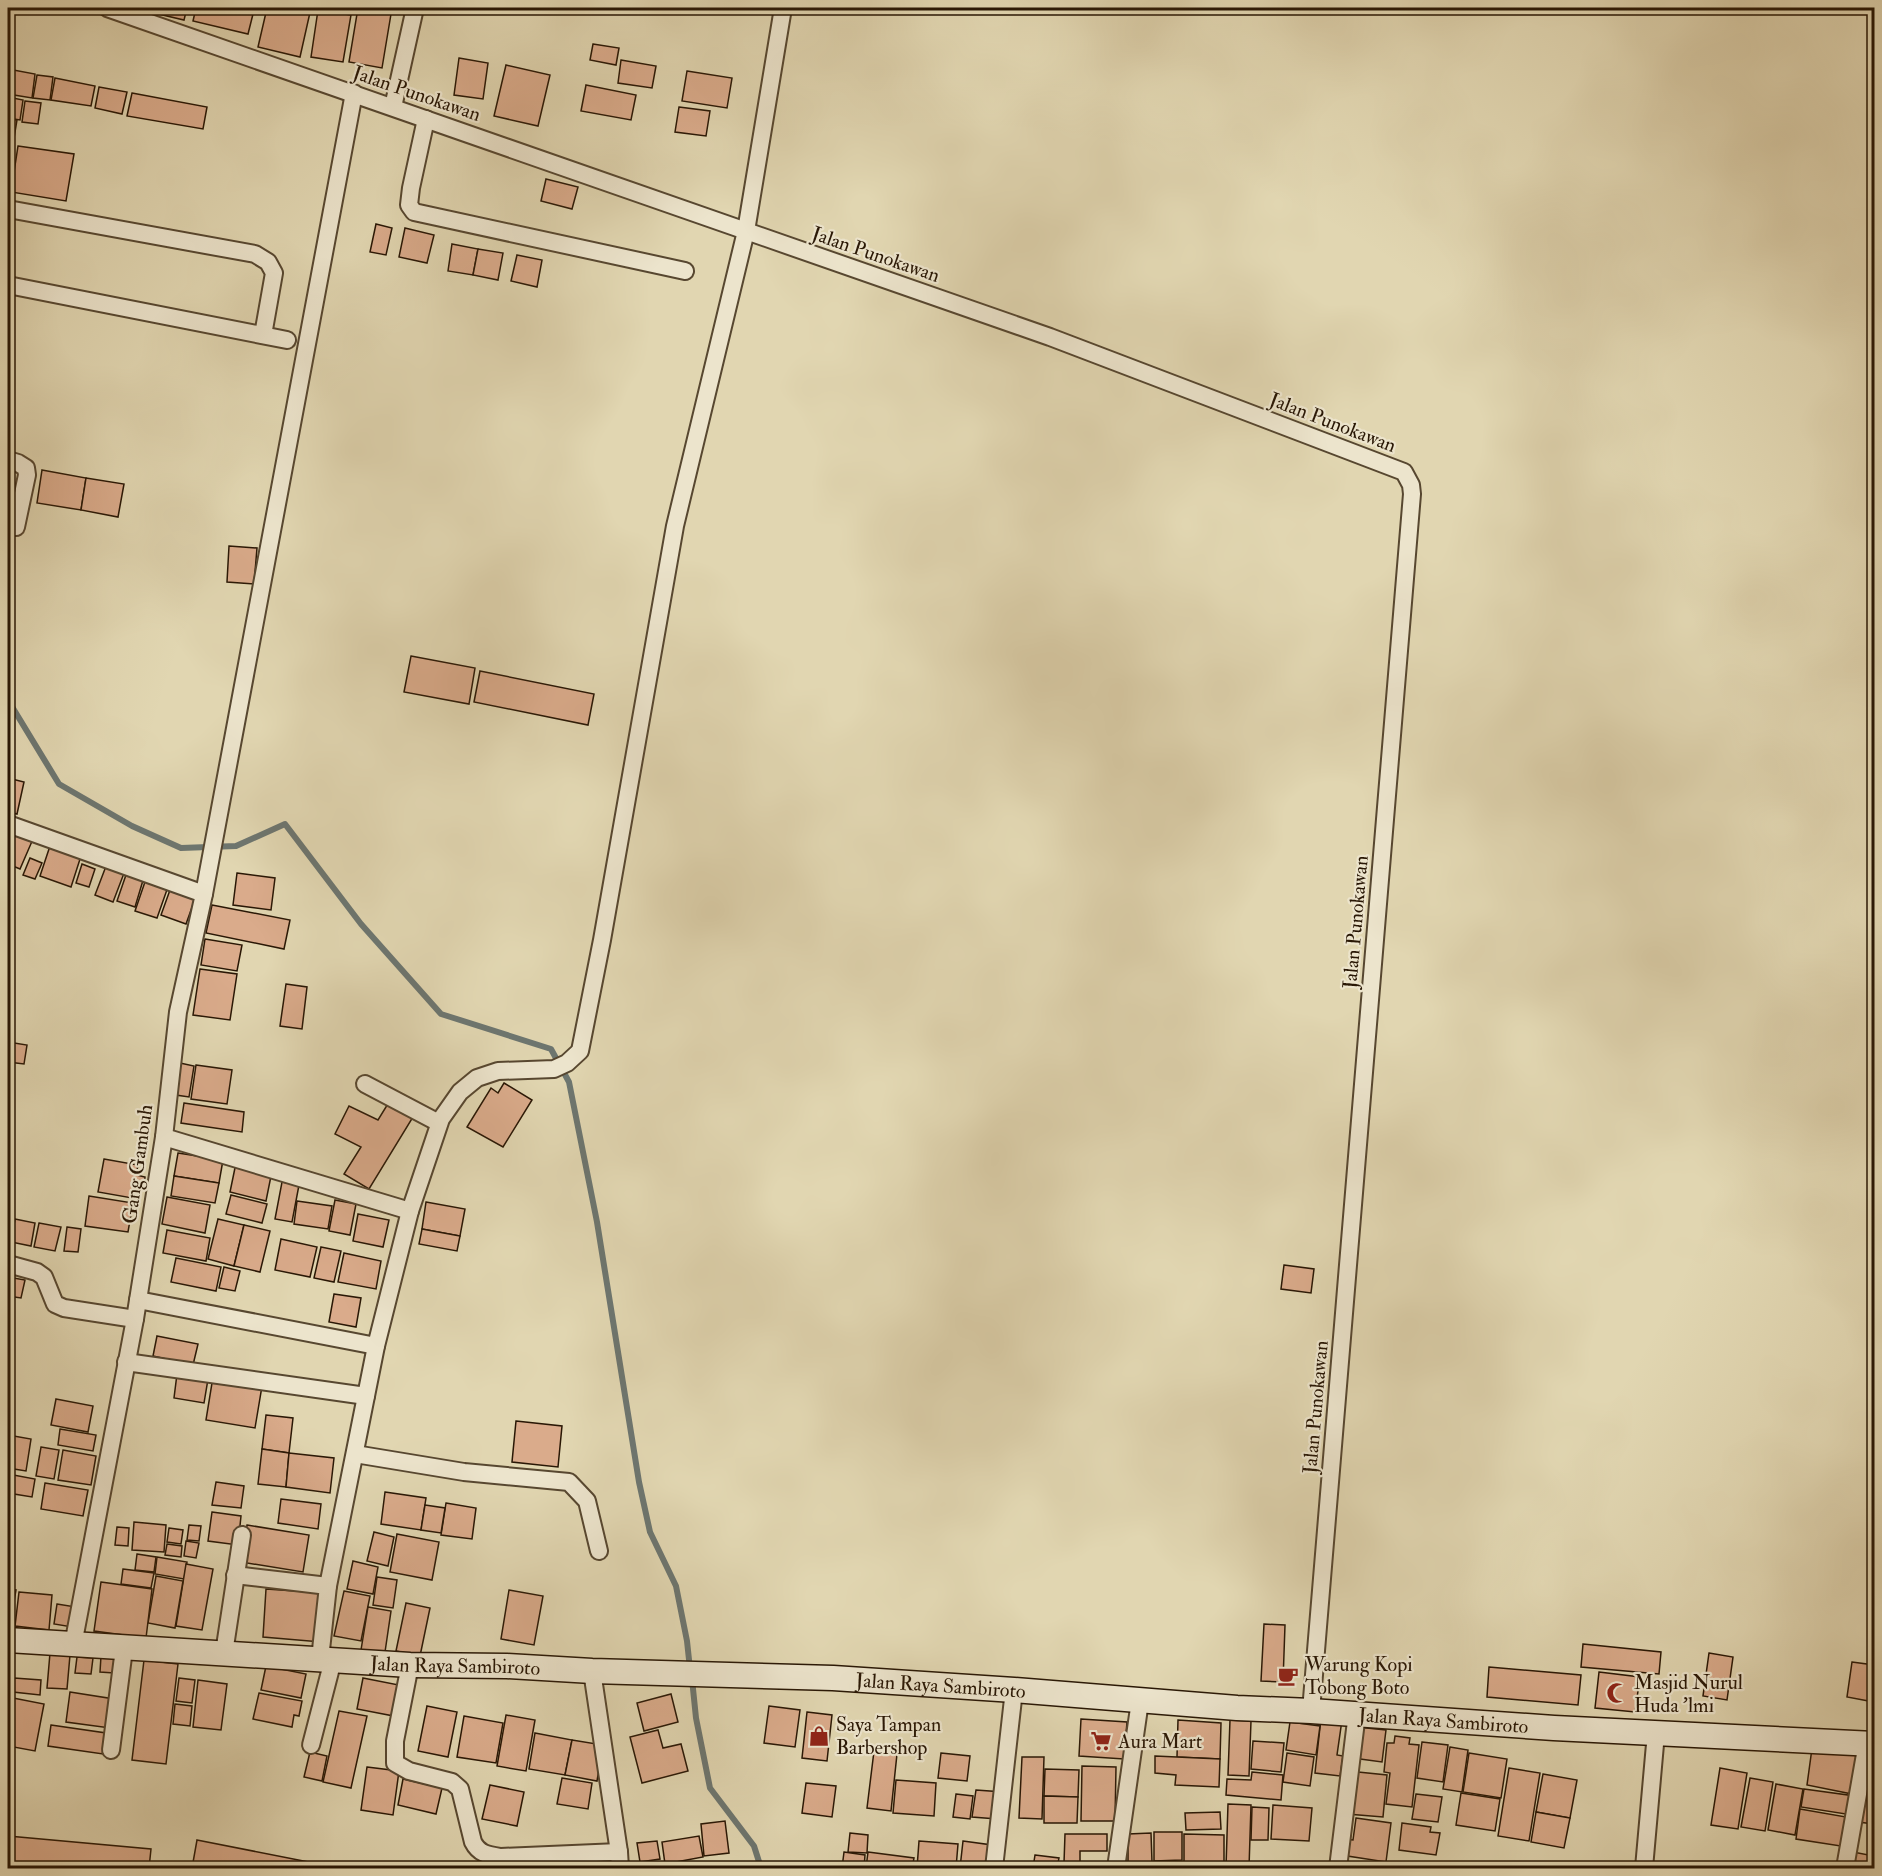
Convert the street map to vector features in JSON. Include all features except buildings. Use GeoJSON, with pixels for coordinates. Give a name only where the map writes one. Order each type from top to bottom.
{"type":"FeatureCollection","features":[{"type":"Feature","properties":{"kind":"street","name":"Jalan Punokawan"},"geometry":{"type":"LineString","coordinates":[[107,8],[1039,333],[1404,472],[1409,478],[1411,506],[1311,1711]]}},
{"type":"Feature","properties":{"kind":"street"},"geometry":{"type":"LineString","coordinates":[[393,107],[415,8]]}},
{"type":"Feature","properties":{"kind":"street"},"geometry":{"type":"LineString","coordinates":[[311,1745],[326,1660],[328,1586],[376,1346],[410,1211],[439,1123],[460,1092],[477,1078],[498,1071],[561,1066],[580,1051],[602,940],[675,526],[746,231],[783,8]]}},
{"type":"Feature","properties":{"kind":"street","name":"Gang Gambuh"},"geometry":{"type":"LineString","coordinates":[[73,1645],[135,1319],[164,1137],[178,1012],[211,859],[354,93]]}},
{"type":"Feature","properties":{"kind":"street"},"geometry":{"type":"LineString","coordinates":[[426,119],[411,188],[409,205],[414,212],[685,271]]}},
{"type":"Feature","properties":{"kind":"street"},"geometry":{"type":"LineString","coordinates":[[8,209],[255,254],[268,262],[274,273],[263,335]]}},
{"type":"Feature","properties":{"kind":"street"},"geometry":{"type":"LineString","coordinates":[[8,285],[287,340]]}},
{"type":"Feature","properties":{"kind":"street"},"geometry":{"type":"LineString","coordinates":[[8,460],[26,468],[27,475],[16,527]]}},
{"type":"Feature","properties":{"kind":"street"},"geometry":{"type":"LineString","coordinates":[[8,824],[204,894]]}},
{"type":"Feature","properties":{"kind":"street"},"geometry":{"type":"LineString","coordinates":[[365,1084],[439,1123]]}},
{"type":"Feature","properties":{"kind":"street"},"geometry":{"type":"LineString","coordinates":[[164,1137],[410,1211]]}},
{"type":"Feature","properties":{"kind":"street"},"geometry":{"type":"LineString","coordinates":[[8,1264],[37,1272],[44,1277],[55,1304],[64,1308],[135,1319]]}},
{"type":"Feature","properties":{"kind":"street"},"geometry":{"type":"LineString","coordinates":[[138,1300],[376,1346]]}},
{"type":"Feature","properties":{"kind":"street"},"geometry":{"type":"LineString","coordinates":[[126,1362],[366,1396]]}},
{"type":"Feature","properties":{"kind":"street"},"geometry":{"type":"LineString","coordinates":[[355,1454],[464,1472],[569,1482],[587,1501],[599,1551]]}},
{"type":"Feature","properties":{"kind":"street"},"geometry":{"type":"LineString","coordinates":[[224,1653],[242,1535]]}},
{"type":"Feature","properties":{"kind":"street"},"geometry":{"type":"LineString","coordinates":[[235,1575],[328,1586]]}},
{"type":"Feature","properties":{"kind":"street","name":"Jalan Raya Sambiroto"},"geometry":{"type":"LineString","coordinates":[[8,1640],[410,1665],[507,1666],[592,1671],[833,1678],[1237,1708],[1357,1713],[1656,1733],[1871,1744]]}},
{"type":"Feature","properties":{"kind":"street"},"geometry":{"type":"LineString","coordinates":[[111,1750],[124,1649]]}},
{"type":"Feature","properties":{"kind":"street"},"geometry":{"type":"LineString","coordinates":[[410,1665],[395,1741],[395,1763],[409,1771],[452,1782],[460,1789],[473,1842],[477,1849],[486,1855],[501,1857],[620,1860],[592,1671]]}},
{"type":"Feature","properties":{"kind":"street"},"geometry":{"type":"LineString","coordinates":[[994,1869],[1014,1690]]}},
{"type":"Feature","properties":{"kind":"street"},"geometry":{"type":"LineString","coordinates":[[1116,1869],[1140,1701]]}},
{"type":"Feature","properties":{"kind":"street"},"geometry":{"type":"LineString","coordinates":[[1338,1869],[1357,1713]]}},
{"type":"Feature","properties":{"kind":"street"},"geometry":{"type":"LineString","coordinates":[[1644,1869],[1656,1733]]}},
{"type":"Feature","properties":{"kind":"street"},"geometry":{"type":"LineString","coordinates":[[1845,1869],[1871,1744]]}},
{"type":"Feature","properties":{"kind":"waterway"},"geometry":{"type":"LineString","coordinates":[[8,700],[59,784],[132,826],[181,848],[236,846],[285,824],[361,924],[441,1014],[551,1049],[569,1082],[597,1222],[639,1482],[650,1532],[676,1586],[690,1669]]}},
{"type":"Feature","properties":{"kind":"waterway"},"geometry":{"type":"LineString","coordinates":[[692,1679],[696,1718],[710,1788],[754,1846],[761,1868]]}},
{"type":"Feature","properties":{"kind":"place","name":"Warung Kopi Tobong Boto"},"geometry":{"type":"Point","coordinates":[1288,1676]}},
{"type":"Feature","properties":{"kind":"place","name":"Masjid Nurul Huda 'lmi"},"geometry":{"type":"Point","coordinates":[1617,1693]}},
{"type":"Feature","properties":{"kind":"place","name":"Saya Tampan Barbershop"},"geometry":{"type":"Point","coordinates":[819,1736]}},
{"type":"Feature","properties":{"kind":"place","name":"Aura Mart"},"geometry":{"type":"Point","coordinates":[1101,1741]}}]}
